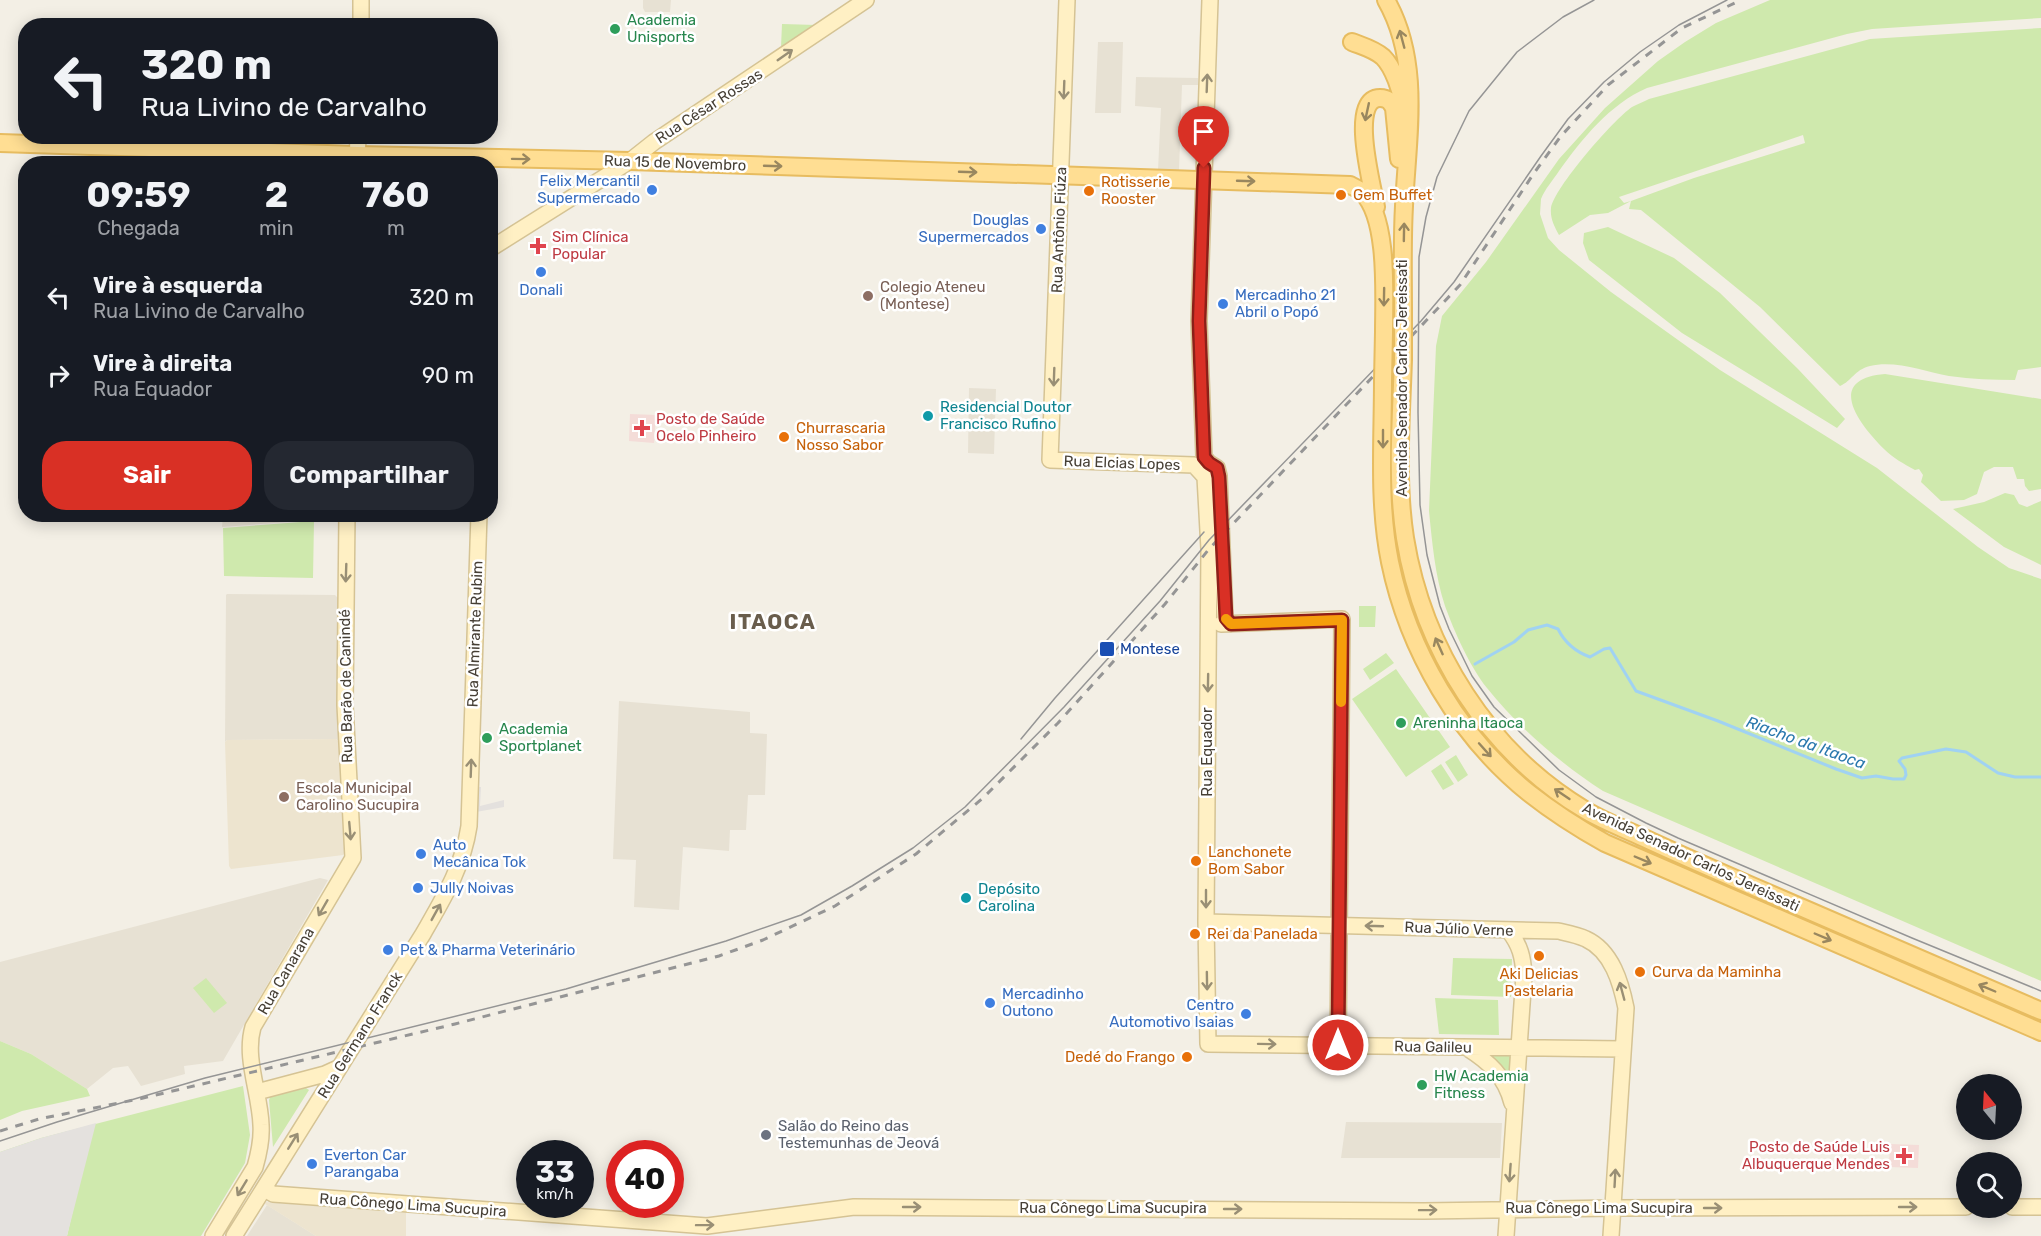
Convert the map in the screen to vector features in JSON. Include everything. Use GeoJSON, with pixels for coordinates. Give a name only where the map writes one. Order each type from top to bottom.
{"type":"FeatureCollection","features":[{"type":"Feature","properties":{"kind":"main road","name":"Avenida Senador Carlos Jereissati"},"geometry":{"type":"LineString","coordinates":[[1386,0],[1395,16],[1410,75],[1404,208],[1401,503],[1405,538],[1423,607],[1450,669],[1486,722],[1514,754],[1550,786],[1586,811],[1700,864],[2041,1011]]}},
{"type":"Feature","properties":{"kind":"main road"},"geometry":{"type":"LineString","coordinates":[[1352,42],[1368,47],[1384,58],[1395,77],[1403,99],[1409,131]]}},
{"type":"Feature","properties":{"kind":"main road"},"geometry":{"type":"LineString","coordinates":[[1378,222],[1366,161],[1365,142],[1365,111],[1369,102],[1376,98],[1384,98],[1390,102],[1396,117],[1404,208]]}},
{"type":"Feature","properties":{"kind":"main road","name":"Rua 15 de Novembro"},"geometry":{"type":"LineString","coordinates":[[0,144],[286,156]]}},
{"type":"Feature","properties":{"kind":"main road","name":"Rua 15 de Novembro"},"geometry":{"type":"LineString","coordinates":[[498,160],[630,161],[1350,185]]}},
{"type":"Feature","properties":{"kind":"main road","name":"Avenida Senador Carlos Jereissati"},"geometry":{"type":"LineString","coordinates":[[1350,185],[1362,192],[1378,222],[1384,275],[1383,514],[1390,562],[1401,603],[1423,656],[1449,704],[1467,729],[1504,770],[1550,808],[1605,843],[2041,1032]]}},
{"type":"Feature","properties":{"kind":"street"},"geometry":{"type":"LineString","coordinates":[[361,0],[361,18]]}},
{"type":"Feature","properties":{"kind":"street","name":"Rua César Rossas"},"geometry":{"type":"LineString","coordinates":[[498,244],[630,161],[654,142],[866,0]]}},
{"type":"Feature","properties":{"kind":"street","name":"Rua Antônio Fiúza"},"geometry":{"type":"LineString","coordinates":[[1050,460],[1067,0]]}},
{"type":"Feature","properties":{"kind":"street","name":"Rua Equador"},"geometry":{"type":"LineString","coordinates":[[1208,1044],[1206,922],[1209,549],[1204,477],[1199,461],[1199,321],[1210,0]]}},
{"type":"Feature","properties":{"kind":"street","name":"Rua Elcias Lopes"},"geometry":{"type":"LineString","coordinates":[[1050,460],[1199,461]]}},
{"type":"Feature","properties":{"kind":"street"},"geometry":{"type":"LineString","coordinates":[[1199,461],[1217,468],[1219,477],[1226,618],[1231,624]]}},
{"type":"Feature","properties":{"kind":"street","name":"Rua Barão de Canindé"},"geometry":{"type":"LineString","coordinates":[[347,522],[345,705],[353,858]]}},
{"type":"Feature","properties":{"kind":"street","name":"Rua Almirante Rubim"},"geometry":{"type":"LineString","coordinates":[[469,826],[479,522]]}},
{"type":"Feature","properties":{"kind":"street"},"geometry":{"type":"LineString","coordinates":[[1209,624],[1342,620],[1338,1045]]}},
{"type":"Feature","properties":{"kind":"street","name":"Rua Germano Franck"},"geometry":{"type":"LineString","coordinates":[[234,1236],[423,934],[461,861],[469,826]]}},
{"type":"Feature","properties":{"kind":"street","name":"Rua Canarana"},"geometry":{"type":"LineString","coordinates":[[256,1092],[250,1048],[253,1027],[353,858]]}},
{"type":"Feature","properties":{"kind":"street","name":"Rua Júlio Verne"},"geometry":{"type":"LineString","coordinates":[[1206,922],[1509,931],[1558,930],[1588,939],[1605,953],[1620,984],[1626,1008],[1611,1236]]}},
{"type":"Feature","properties":{"kind":"street"},"geometry":{"type":"LineString","coordinates":[[1506,1236],[1524,975],[1523,958],[1518,943],[1509,931]]}},
{"type":"Feature","properties":{"kind":"street","name":"Rua Galileu"},"geometry":{"type":"LineString","coordinates":[[1208,1044],[1622,1049]]}},
{"type":"Feature","properties":{"kind":"street"},"geometry":{"type":"LineString","coordinates":[[1467,1048],[1488,1061],[1503,1079],[1514,1114]]}},
{"type":"Feature","properties":{"kind":"street"},"geometry":{"type":"LineString","coordinates":[[256,1092],[325,1074],[338,1068]]}},
{"type":"Feature","properties":{"kind":"street"},"geometry":{"type":"LineString","coordinates":[[256,1092],[263,1100],[268,1135],[264,1188]]}},
{"type":"Feature","properties":{"kind":"street"},"geometry":{"type":"LineString","coordinates":[[213,1236],[255,1167],[261,1129],[256,1092]]}},
{"type":"Feature","properties":{"kind":"street","name":"Rua Cônego Lima Sucupira"},"geometry":{"type":"LineString","coordinates":[[264,1188],[273,1194],[707,1226],[854,1207],[1413,1210],[1956,1207]]}},
{"type":"Feature","properties":{"kind":"street"},"geometry":{"type":"LineString","coordinates":[[2022,1207],[2041,1207]]}},
{"type":"Feature","properties":{"kind":"shaded area"},"geometry":{"type":"Polygon","coordinates":[[[643,0],[671,0],[670,12],[645,12],[643,0]]]}},
{"type":"Feature","properties":{"kind":"shaded area"},"geometry":{"type":"Polygon","coordinates":[[[1098,42],[1123,42],[1121,113],[1095,113],[1098,42]]]}},
{"type":"Feature","properties":{"kind":"shaded area"},"geometry":{"type":"Polygon","coordinates":[[[1136,77],[1198,78],[1198,85],[1182,85],[1179,170],[1158,170],[1161,108],[1135,106],[1136,77]]]}},
{"type":"Feature","properties":{"kind":"shaded area"},"geometry":{"type":"Polygon","coordinates":[[[969,388],[996,389],[994,454],[968,453],[969,388]]]}},
{"type":"Feature","properties":{"kind":"shaded area","name":"Posto de Saúde Ocelo Pinheiro"},"geometry":{"type":"Polygon","coordinates":[[[630,414],[656,415],[654,443],[629,441],[630,414]]]}},
{"type":"Feature","properties":{"kind":"shaded area"},"geometry":{"type":"Polygon","coordinates":[[[222,522],[288,522],[222,527],[222,522]]]}},
{"type":"Feature","properties":{"kind":"shaded area"},"geometry":{"type":"Polygon","coordinates":[[[227,594],[335,595],[338,598],[339,742],[336,739],[227,740],[225,742],[227,594]]]}},
{"type":"Feature","properties":{"kind":"shaded area"},"geometry":{"type":"Polygon","coordinates":[[[619,701],[750,712],[750,733],[767,734],[765,795],[748,795],[746,830],[730,830],[729,851],[683,847],[679,910],[634,907],[636,860],[613,859],[619,701]]]}},
{"type":"Feature","properties":{"kind":"shaded area","name":"Escola Municipal Carolino Sucupira"},"geometry":{"type":"Polygon","coordinates":[[[336,739],[339,742],[345,852],[343,855],[231,869],[229,866],[225,742],[227,740],[336,739]]]}},
{"type":"Feature","properties":{"kind":"shaded area"},"geometry":{"type":"Polygon","coordinates":[[[476,787],[481,787],[480,806],[504,800],[504,807],[476,812],[476,787]]]}},
{"type":"Feature","properties":{"kind":"shaded area"},"geometry":{"type":"Polygon","coordinates":[[[320,878],[328,880],[223,1061],[184,1066],[185,1074],[141,1086],[128,1066],[113,1068],[87,1089],[31,1054],[0,1041],[0,962],[320,878]]]}},
{"type":"Feature","properties":{"kind":"shaded area"},"geometry":{"type":"Polygon","coordinates":[[[1346,1122],[1502,1123],[1500,1158],[1341,1158],[1346,1122]]]}},
{"type":"Feature","properties":{"kind":"shaded area"},"geometry":{"type":"Polygon","coordinates":[[[96,1123],[67,1236],[0,1236],[0,1152],[96,1123]]]}},
{"type":"Feature","properties":{"kind":"shaded area","name":"Posto de Saúde Luis Albuquerque Mendes"},"geometry":{"type":"Polygon","coordinates":[[[1890,1144],[1919,1145],[1918,1168],[1889,1167],[1890,1144]]]}},
{"type":"Feature","properties":{"kind":"shaded area"},"geometry":{"type":"Polygon","coordinates":[[[266,1202],[406,1213],[406,1236],[316,1236],[265,1204],[266,1202]]]}},
{"type":"Feature","properties":{"kind":"shaded area"},"geometry":{"type":"Polygon","coordinates":[[[267,1205],[316,1236],[247,1236],[267,1205]]]}},
{"type":"Feature","properties":{"kind":"green space"},"geometry":{"type":"Polygon","coordinates":[[[1770,0],[2041,0],[2041,18],[1872,29],[1647,88],[1621,103],[1587,135],[1545,192],[1541,199],[1540,214],[1548,238],[1559,250],[1611,292],[1720,370],[1877,468],[1978,547],[2009,568],[2041,579],[2041,981],[1603,791],[1541,744],[1487,688],[1463,648],[1442,595],[1434,558],[1429,511],[1436,346],[1442,316],[1486,262],[1559,159],[1605,108],[1658,61],[1685,42],[1716,23],[1770,0]]]}},
{"type":"Feature","properties":{"kind":"green space"},"geometry":{"type":"Polygon","coordinates":[[[782,24],[817,25],[781,47],[782,24]]]}},
{"type":"Feature","properties":{"kind":"green space"},"geometry":{"type":"Polygon","coordinates":[[[2041,28],[2041,367],[2018,370],[2015,380],[1958,377],[1890,364],[1870,366],[1860,370],[1840,386],[1760,307],[1641,210],[1629,209],[1631,201],[1608,213],[1590,215],[1559,235],[1554,225],[1551,208],[1562,185],[1599,139],[1632,107],[1649,99],[1870,39],[2041,28]],[[1803,135],[1619,197],[1624,203],[1805,143],[1803,135]]]}},
{"type":"Feature","properties":{"kind":"green space"},"geometry":{"type":"Polygon","coordinates":[[[1608,227],[1674,258],[1720,293],[1798,369],[1845,419],[1837,428],[1682,333],[1589,260],[1583,243],[1584,233],[1608,227]]]}},
{"type":"Feature","properties":{"kind":"green space"},"geometry":{"type":"Polygon","coordinates":[[[1885,374],[2041,399],[2041,489],[2029,491],[2024,479],[2017,479],[2013,467],[1994,467],[1984,472],[1977,494],[1964,500],[1941,501],[1921,482],[1923,475],[1919,469],[1915,470],[1887,452],[1857,416],[1852,404],[1851,393],[1856,384],[1866,378],[1885,374]]]}},
{"type":"Feature","properties":{"kind":"green space"},"geometry":{"type":"Polygon","coordinates":[[[2005,493],[2014,495],[2019,504],[2027,507],[2041,501],[2041,565],[2004,547],[1953,509],[1984,502],[2005,493]]]}},
{"type":"Feature","properties":{"kind":"green space"},"geometry":{"type":"Polygon","coordinates":[[[314,522],[313,578],[224,576],[223,528],[314,522]]]}},
{"type":"Feature","properties":{"kind":"green space"},"geometry":{"type":"Polygon","coordinates":[[[1359,606],[1376,606],[1375,627],[1359,627],[1359,606]]]}},
{"type":"Feature","properties":{"kind":"green space"},"geometry":{"type":"Polygon","coordinates":[[[1386,653],[1394,663],[1370,680],[1363,669],[1386,653]]]}},
{"type":"Feature","properties":{"kind":"green space","name":"Areninha Itaoca"},"geometry":{"type":"Polygon","coordinates":[[[1396,669],[1450,747],[1406,777],[1352,699],[1396,669]]]}},
{"type":"Feature","properties":{"kind":"green space"},"geometry":{"type":"Polygon","coordinates":[[[1456,755],[1468,775],[1458,782],[1445,762],[1456,755]]]}},
{"type":"Feature","properties":{"kind":"green space"},"geometry":{"type":"Polygon","coordinates":[[[1441,764],[1454,784],[1443,790],[1431,771],[1441,764]]]}},
{"type":"Feature","properties":{"kind":"green space"},"geometry":{"type":"Polygon","coordinates":[[[1453,958],[1512,959],[1511,997],[1451,995],[1453,958]]]}},
{"type":"Feature","properties":{"kind":"green space"},"geometry":{"type":"Polygon","coordinates":[[[206,978],[227,1003],[214,1013],[193,988],[206,978]]]}},
{"type":"Feature","properties":{"kind":"green space"},"geometry":{"type":"Polygon","coordinates":[[[1435,998],[1498,1000],[1499,1035],[1439,1034],[1435,998]]]}},
{"type":"Feature","properties":{"kind":"green space"},"geometry":{"type":"Polygon","coordinates":[[[0,1041],[31,1054],[87,1089],[90,1096],[22,1111],[0,1120],[0,1041]]]}},
{"type":"Feature","properties":{"kind":"green space"},"geometry":{"type":"Polygon","coordinates":[[[1482,1051],[1513,1052],[1510,1083],[1482,1051]]]}},
{"type":"Feature","properties":{"kind":"green space"},"geometry":{"type":"Polygon","coordinates":[[[243,1086],[250,1135],[245,1163],[201,1236],[67,1236],[75,1201],[0,1152],[41,1138],[243,1086]]]}},
{"type":"Feature","properties":{"kind":"green space"},"geometry":{"type":"Polygon","coordinates":[[[306,1088],[309,1090],[273,1147],[270,1097],[306,1088]]]}},
{"type":"Feature","properties":{"kind":"waterway","name":"Riacho da Itaoca"},"geometry":{"type":"LineString","coordinates":[[1475,664],[1514,642],[1528,630],[1547,625],[1558,629],[1571,646],[1590,657],[1610,648],[1636,691],[1862,778],[1876,776],[1904,779],[1905,769],[1899,761],[1902,758],[1946,749],[1966,752],[1998,773],[2015,777],[2041,777]]}},
{"type":"Feature","properties":{"kind":"tram line"},"geometry":{"type":"LineString","coordinates":[[1594,0],[1563,17],[1517,52],[1469,111],[1437,177],[1426,217],[1419,257],[1420,505],[1427,555],[1440,606],[1449,629],[1472,676],[1494,707],[1559,770],[1596,797],[1678,838],[2041,991]]}},
{"type":"Feature","properties":{"kind":"tram line"},"geometry":{"type":"LineString","coordinates":[[0,1141],[205,1078],[566,989],[726,941],[801,915],[913,848],[965,807],[1064,707],[1160,601],[1209,540],[1421,321],[1454,282],[1568,119],[1604,82],[1640,52],[1679,25],[1727,0]]}},
{"type":"Feature","properties":{"kind":"tram line"},"geometry":{"type":"LineString","coordinates":[[1021,739],[1204,532]]}},
{"type":"Feature","properties":{"kind":"railway"},"geometry":{"type":"LineString","coordinates":[[0,1131],[39,1119],[139,1099],[455,1024],[719,956],[763,940],[835,906],[916,854],[983,798],[1058,723],[1165,604],[1209,549],[1460,285],[1561,136],[1608,85],[1682,28],[1741,0]]}},
{"type":"Feature","properties":{"kind":"slow traffic"},"geometry":{"type":"LineString","coordinates":[[1226,619],[1231,624],[1342,620],[1341,702]]}},
{"type":"Feature","properties":{"kind":"place","name":"Academia Unisports"},"geometry":{"type":"Point","coordinates":[615,29]}},
{"type":"Feature","properties":{"kind":"place","name":"Felix Mercantil Supermercado"},"geometry":{"type":"Point","coordinates":[652,190]}},
{"type":"Feature","properties":{"kind":"place","name":"Rotisserie Rooster"},"geometry":{"type":"Point","coordinates":[1089,191]}},
{"type":"Feature","properties":{"kind":"place","name":"Gem Buffet"},"geometry":{"type":"Point","coordinates":[1341,195]}},
{"type":"Feature","properties":{"kind":"place","name":"Douglas Supermercados"},"geometry":{"type":"Point","coordinates":[1041,229]}},
{"type":"Feature","properties":{"kind":"place","name":"Sim Clínica Popular"},"geometry":{"type":"Point","coordinates":[538,246]}},
{"type":"Feature","properties":{"kind":"place","name":"Donali"},"geometry":{"type":"Point","coordinates":[541,272]}},
{"type":"Feature","properties":{"kind":"place","name":"Colegio Ateneu (Montese)"},"geometry":{"type":"Point","coordinates":[868,296]}},
{"type":"Feature","properties":{"kind":"place","name":"Mercadinho 21 Abril o Popó"},"geometry":{"type":"Point","coordinates":[1223,304]}},
{"type":"Feature","properties":{"kind":"place","name":"Residencial Doutor Francisco Rufino"},"geometry":{"type":"Point","coordinates":[928,416]}},
{"type":"Feature","properties":{"kind":"place","name":"Posto de Saúde Ocelo Pinheiro"},"geometry":{"type":"Point","coordinates":[642,428]}},
{"type":"Feature","properties":{"kind":"place","name":"Churrascaria Nosso Sabor"},"geometry":{"type":"Point","coordinates":[784,437]}},
{"type":"Feature","properties":{"kind":"place","name":"Montese"},"geometry":{"type":"Point","coordinates":[1107,649]}},
{"type":"Feature","properties":{"kind":"place","name":"Areninha Itaoca"},"geometry":{"type":"Point","coordinates":[1401,723]}},
{"type":"Feature","properties":{"kind":"place","name":"Academia Sportplanet"},"geometry":{"type":"Point","coordinates":[487,738]}},
{"type":"Feature","properties":{"kind":"place","name":"Escola Municipal Carolino Sucupira"},"geometry":{"type":"Point","coordinates":[284,797]}},
{"type":"Feature","properties":{"kind":"place","name":"Auto Mecânica Tok"},"geometry":{"type":"Point","coordinates":[421,854]}},
{"type":"Feature","properties":{"kind":"place","name":"Lanchonete Bom Sabor"},"geometry":{"type":"Point","coordinates":[1196,861]}},
{"type":"Feature","properties":{"kind":"place","name":"Jully Noivas"},"geometry":{"type":"Point","coordinates":[418,888]}},
{"type":"Feature","properties":{"kind":"place","name":"Depósito Carolina"},"geometry":{"type":"Point","coordinates":[966,898]}},
{"type":"Feature","properties":{"kind":"place","name":"Rei da Panelada"},"geometry":{"type":"Point","coordinates":[1195,934]}},
{"type":"Feature","properties":{"kind":"place","name":"Pet & Pharma Veterinário"},"geometry":{"type":"Point","coordinates":[388,950]}},
{"type":"Feature","properties":{"kind":"place","name":"Aki Delicias Pastelaria"},"geometry":{"type":"Point","coordinates":[1539,956]}},
{"type":"Feature","properties":{"kind":"place","name":"Curva da Maminha"},"geometry":{"type":"Point","coordinates":[1640,972]}},
{"type":"Feature","properties":{"kind":"place","name":"Mercadinho Outono"},"geometry":{"type":"Point","coordinates":[990,1003]}},
{"type":"Feature","properties":{"kind":"place","name":"Centro Automotivo Isaias"},"geometry":{"type":"Point","coordinates":[1246,1014]}},
{"type":"Feature","properties":{"kind":"place","name":"Dedé do Frango"},"geometry":{"type":"Point","coordinates":[1187,1057]}},
{"type":"Feature","properties":{"kind":"place","name":"HW Academia Fitness"},"geometry":{"type":"Point","coordinates":[1422,1085]}},
{"type":"Feature","properties":{"kind":"place","name":"Salão do Reino das Testemunhas de Jeová"},"geometry":{"type":"Point","coordinates":[766,1135]}},
{"type":"Feature","properties":{"kind":"place","name":"Posto de Saúde Luis Albuquerque Mendes"},"geometry":{"type":"Point","coordinates":[1904,1156]}},
{"type":"Feature","properties":{"kind":"place","name":"Everton Car Parangaba"},"geometry":{"type":"Point","coordinates":[312,1164]}},
{"type":"Feature","properties":{"kind":"district","name":"ITAOCA"},"geometry":{"type":"Point","coordinates":[773,622]}},
{"type":"Feature","properties":{"kind":"route"},"geometry":{"type":"LineString","coordinates":[[1204,168],[1199,321],[1204,457],[1217,468],[1219,477],[1226,618],[1231,624],[1342,620],[1338,1045]]}}]}
